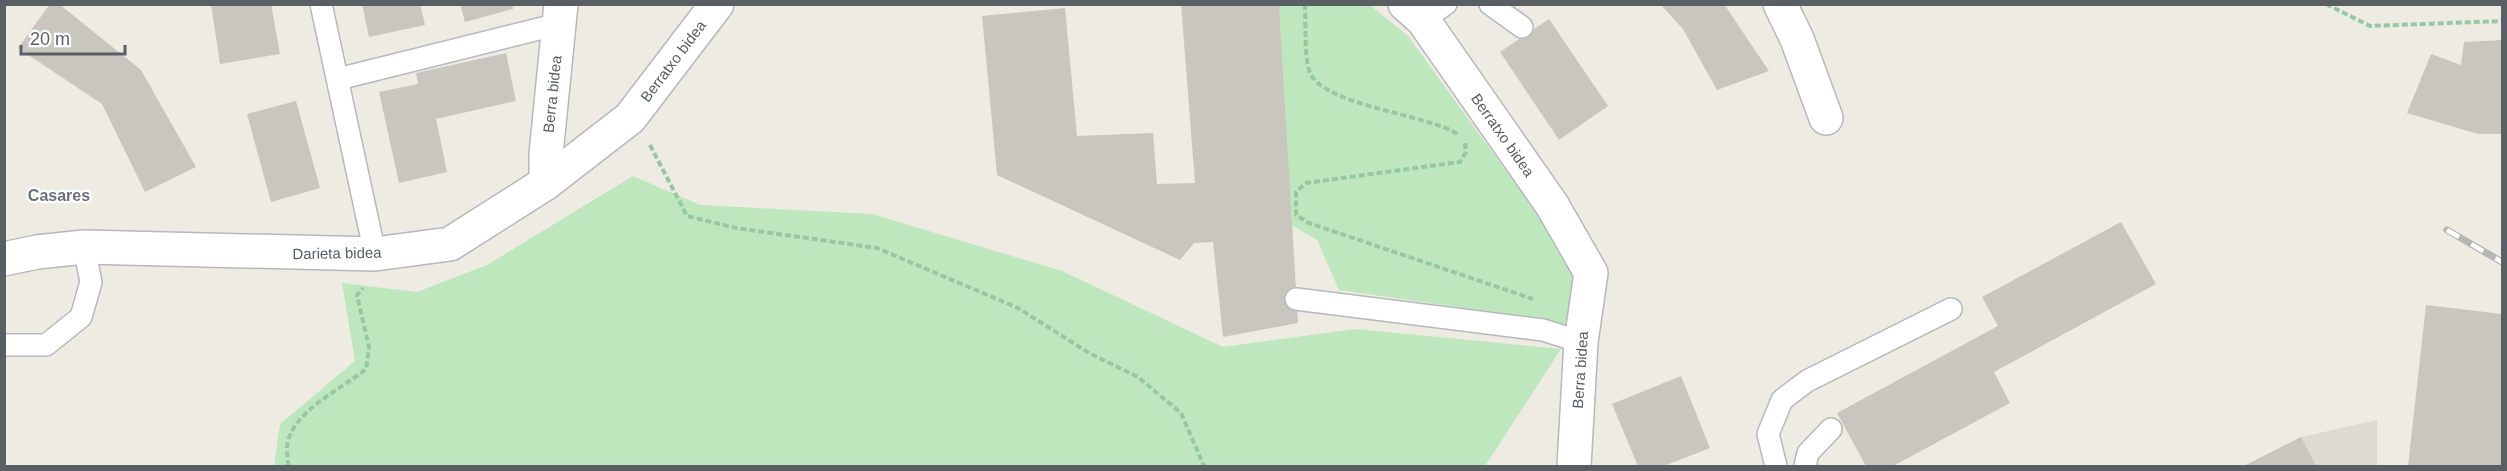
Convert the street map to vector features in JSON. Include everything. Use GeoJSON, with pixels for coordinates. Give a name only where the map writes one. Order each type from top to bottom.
{"type":"FeatureCollection","features":[{"type":"Feature","properties":{"kind":"street","name":"Berratxo bidea"},"geometry":{"type":"LineString","coordinates":[[630,118],[717,4]]}},
{"type":"Feature","properties":{"kind":"street"},"geometry":{"type":"LineString","coordinates":[[1780,4],[1797,39],[1826,118]]}},
{"type":"Feature","properties":{"kind":"street","name":"Berratxo bidea"},"geometry":{"type":"LineString","coordinates":[[1425,10],[1552,205],[1591,273]]}},
{"type":"Feature","properties":{"kind":"street","name":"Berra bidea"},"geometry":{"type":"LineString","coordinates":[[546,183],[546,154],[560,14]]}},
{"type":"Feature","properties":{"kind":"street","name":"Darieta bidea"},"geometry":{"type":"LineString","coordinates":[[4,259],[38,252],[84,248],[375,254],[450,244],[546,183],[630,118]]}},
{"type":"Feature","properties":{"kind":"street","name":"Berra bidea"},"geometry":{"type":"LineString","coordinates":[[1574,466],[1581,342],[1591,273]]}},
{"type":"Feature","properties":{"kind":"lane"},"geometry":{"type":"LineString","coordinates":[[321,4],[375,254]]}},
{"type":"Feature","properties":{"kind":"lane"},"geometry":{"type":"LineString","coordinates":[[1490,4],[1522,27]]}},
{"type":"Feature","properties":{"kind":"lane"},"geometry":{"type":"LineString","coordinates":[[338,79],[560,14]]}},
{"type":"Feature","properties":{"kind":"lane"},"geometry":{"type":"LineString","coordinates":[[4,345],[46,345],[81,317],[91,282],[84,248]]}},
{"type":"Feature","properties":{"kind":"lane"},"geometry":{"type":"LineString","coordinates":[[1296,300],[1543,330],[1581,342]]}},
{"type":"Feature","properties":{"kind":"lane"},"geometry":{"type":"LineString","coordinates":[[1776,466],[1768,434],[1782,400],[1807,381],[1951,309]]}},
{"type":"Feature","properties":{"kind":"lane"},"geometry":{"type":"LineString","coordinates":[[1805,466],[1808,453],[1831,429]]}},
{"type":"Feature","properties":{"kind":"path"},"geometry":{"type":"LineString","coordinates":[[1305,4],[1309,71],[1318,83],[1342,97],[1457,133],[1465,141],[1466,152],[1460,162],[1306,183],[1296,192],[1296,215],[1309,223],[1532,298],[1543,314],[1543,330]]}},
{"type":"Feature","properties":{"kind":"path"},"geometry":{"type":"LineString","coordinates":[[2326,4],[2370,26],[2502,21]]}},
{"type":"Feature","properties":{"kind":"path"},"geometry":{"type":"LineString","coordinates":[[630,118],[651,146],[687,216],[736,228],[877,248],[1018,308],[1089,353],[1138,377],[1181,413],[1204,466]]}},
{"type":"Feature","properties":{"kind":"path"},"geometry":{"type":"LineString","coordinates":[[288,466],[287,445],[298,422],[329,394],[366,369],[369,347],[357,295],[374,273],[375,254]]}},
{"type":"Feature","properties":{"kind":"shaded area"},"geometry":{"type":"Polygon","coordinates":[[[2377,420],[2377,466],[2244,466],[2301,437],[2377,420]]]}},
{"type":"Feature","properties":{"kind":"green space"},"geometry":{"type":"Polygon","coordinates":[[[1279,5],[1370,5],[1408,36],[1529,203],[1573,270],[1573,324],[1550,323],[1520,316],[1339,290],[1317,240],[1292,225],[1279,5]]]}},
{"type":"Feature","properties":{"kind":"green space"},"geometry":{"type":"Polygon","coordinates":[[[633,176],[700,205],[872,214],[1062,271],[1223,347],[1355,329],[1561,349],[1485,466],[274,466],[280,424],[355,361],[342,283],[417,292],[487,265],[633,176]]]}},
{"type":"Feature","properties":{"kind":"building"},"geometry":{"type":"Polygon","coordinates":[[[50,4],[59,4],[141,70],[196,167],[145,192],[102,104],[18,48],[50,4]]]}},
{"type":"Feature","properties":{"kind":"building"},"geometry":{"type":"Polygon","coordinates":[[[211,4],[271,4],[280,54],[220,64],[211,4]]]}},
{"type":"Feature","properties":{"kind":"building"},"geometry":{"type":"Polygon","coordinates":[[[362,4],[420,4],[425,25],[369,37],[362,4]]]}},
{"type":"Feature","properties":{"kind":"building"},"geometry":{"type":"Polygon","coordinates":[[[460,4],[512,4],[513,9],[465,22],[460,4]]]}},
{"type":"Feature","properties":{"kind":"building"},"geometry":{"type":"Polygon","coordinates":[[[1181,4],[1279,4],[1298,323],[1223,337],[1213,242],[1194,243],[1180,260],[997,175],[982,16],[1065,8],[1077,136],[1153,133],[1157,184],[1195,183],[1181,4]]]}},
{"type":"Feature","properties":{"kind":"building"},"geometry":{"type":"Polygon","coordinates":[[[1660,4],[1724,4],[1769,71],[1717,90],[1683,29],[1660,4]]]}},
{"type":"Feature","properties":{"kind":"building"},"geometry":{"type":"Polygon","coordinates":[[[1549,19],[1608,106],[1559,140],[1500,52],[1549,19]]]}},
{"type":"Feature","properties":{"kind":"building"},"geometry":{"type":"Polygon","coordinates":[[[2502,40],[2502,134],[2478,134],[2407,113],[2431,54],[2461,65],[2464,42],[2502,40]]]}},
{"type":"Feature","properties":{"kind":"building"},"geometry":{"type":"Polygon","coordinates":[[[506,53],[516,101],[436,119],[447,172],[399,183],[379,92],[418,84],[416,73],[506,53]]]}},
{"type":"Feature","properties":{"kind":"building"},"geometry":{"type":"Polygon","coordinates":[[[296,101],[320,188],[271,202],[247,114],[296,101]]]}},
{"type":"Feature","properties":{"kind":"building"},"geometry":{"type":"Polygon","coordinates":[[[2121,222],[2156,284],[1994,372],[2010,403],[1893,466],[1866,466],[1837,413],[1998,326],[1982,297],[2121,222]]]}},
{"type":"Feature","properties":{"kind":"building"},"geometry":{"type":"Polygon","coordinates":[[[2426,305],[2502,314],[2502,466],[2408,466],[2426,305]]]}},
{"type":"Feature","properties":{"kind":"building"},"geometry":{"type":"Polygon","coordinates":[[[1681,376],[1710,448],[1664,466],[1638,466],[1612,404],[1681,376]]]}},
{"type":"Feature","properties":{"kind":"building"},"geometry":{"type":"Polygon","coordinates":[[[2301,437],[2316,466],[2244,466],[2301,437]]]}},
{"type":"Feature","properties":{"kind":"railway"},"geometry":{"type":"LineString","coordinates":[[2447,230],[2502,262]]}},
{"type":"Feature","properties":{"kind":"district","name":"Casares"},"geometry":{"type":"Point","coordinates":[59,195]}}]}
